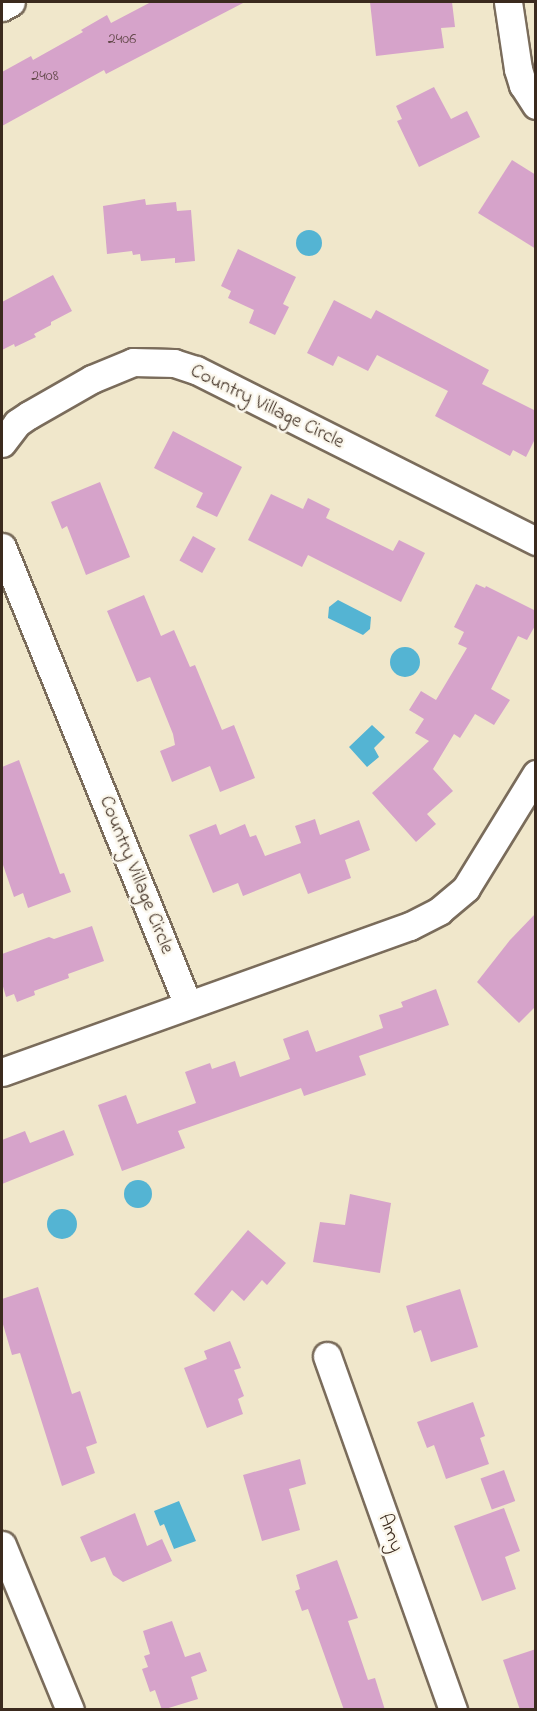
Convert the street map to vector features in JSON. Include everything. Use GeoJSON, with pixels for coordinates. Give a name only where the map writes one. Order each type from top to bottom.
{"type":"FeatureCollection","features":[{"type":"Feature","properties":{"kind":"street"},"geometry":{"type":"LineString","coordinates":[[2,7],[11,2]]}},
{"type":"Feature","properties":{"kind":"street"},"geometry":{"type":"LineString","coordinates":[[508,2],[518,69],[523,85],[536,105]]}},
{"type":"Feature","properties":{"kind":"street","name":"Country Village Circle"},"geometry":{"type":"LineString","coordinates":[[2,443],[17,423],[92,379],[133,362],[174,363],[196,370],[536,540]]}},
{"type":"Feature","properties":{"kind":"street","name":"Country Village Circle"},"geometry":{"type":"LineString","coordinates":[[2,547],[188,1004]]}},
{"type":"Feature","properties":{"kind":"street"},"geometry":{"type":"LineString","coordinates":[[2,1072],[410,926],[440,911],[466,888],[536,774]]}},
{"type":"Feature","properties":{"kind":"street","name":"Amy"},"geometry":{"type":"LineString","coordinates":[[327,1356],[453,1710]]}},
{"type":"Feature","properties":{"kind":"street"},"geometry":{"type":"LineString","coordinates":[[2,1545],[70,1710]]}},
{"type":"Feature","properties":{"kind":"water"},"geometry":{"type":"Polygon","coordinates":[[[309,230],[318,234],[322,243],[318,252],[309,256],[300,252],[296,243],[300,234],[309,230]]]}},
{"type":"Feature","properties":{"kind":"water"},"geometry":{"type":"Polygon","coordinates":[[[338,600],[371,617],[370,629],[363,635],[328,618],[329,607],[338,600]]]}},
{"type":"Feature","properties":{"kind":"water"},"geometry":{"type":"Polygon","coordinates":[[[405,647],[416,651],[420,662],[416,673],[405,677],[394,673],[390,662],[394,651],[405,647]]]}},
{"type":"Feature","properties":{"kind":"water"},"geometry":{"type":"Polygon","coordinates":[[[372,725],[385,737],[374,748],[379,757],[367,767],[349,747],[372,725]]]}},
{"type":"Feature","properties":{"kind":"water"},"geometry":{"type":"Polygon","coordinates":[[[138,1180],[148,1184],[152,1194],[148,1204],[138,1208],[128,1204],[124,1194],[128,1184],[138,1180]]]}},
{"type":"Feature","properties":{"kind":"water"},"geometry":{"type":"Polygon","coordinates":[[[62,1209],[73,1213],[77,1224],[73,1235],[62,1239],[51,1235],[47,1224],[51,1213],[62,1209]]]}},
{"type":"Feature","properties":{"kind":"water"},"geometry":{"type":"Polygon","coordinates":[[[179,1501],[196,1541],[174,1549],[164,1524],[160,1526],[154,1511],[179,1501]]]}},
{"type":"Feature","properties":{"kind":"building"},"geometry":{"type":"Polygon","coordinates":[[[151,2],[245,2],[106,74],[104,70],[2,126],[2,72],[31,56],[33,60],[83,32],[81,30],[107,15],[111,23],[151,2]]]}},
{"type":"Feature","properties":{"kind":"building"},"geometry":{"type":"Polygon","coordinates":[[[370,2],[452,2],[455,27],[441,28],[444,48],[376,56],[370,2]]]}},
{"type":"Feature","properties":{"kind":"building"},"geometry":{"type":"Polygon","coordinates":[[[434,87],[451,119],[467,111],[480,137],[419,167],[397,121],[402,119],[396,106],[434,87]]]}},
{"type":"Feature","properties":{"kind":"building"},"geometry":{"type":"Polygon","coordinates":[[[512,160],[536,175],[536,249],[478,213],[512,160]]]}},
{"type":"Feature","properties":{"kind":"building"},"geometry":{"type":"Polygon","coordinates":[[[145,199],[146,205],[176,202],[177,211],[191,210],[195,261],[175,263],[175,258],[141,261],[140,254],[133,255],[132,251],[107,254],[103,206],[145,199]]]}},
{"type":"Feature","properties":{"kind":"building"},"geometry":{"type":"Polygon","coordinates":[[[238,249],[296,277],[283,304],[289,307],[275,335],[249,323],[254,310],[228,298],[231,291],[221,286],[238,249]]]}},
{"type":"Feature","properties":{"kind":"building"},"geometry":{"type":"Polygon","coordinates":[[[53,275],[72,311],[34,334],[36,337],[15,347],[14,344],[2,350],[2,302],[53,275]]]}},
{"type":"Feature","properties":{"kind":"building"},"geometry":{"type":"Polygon","coordinates":[[[334,300],[371,319],[376,310],[489,370],[482,384],[536,411],[536,437],[526,457],[513,450],[510,456],[435,416],[448,391],[377,355],[368,371],[338,356],[333,366],[307,353],[334,300]]]}},
{"type":"Feature","properties":{"kind":"building"},"geometry":{"type":"Polygon","coordinates":[[[173,431],[242,467],[217,517],[196,507],[203,493],[154,468],[173,431]]]}},
{"type":"Feature","properties":{"kind":"building"},"geometry":{"type":"Polygon","coordinates":[[[100,482],[130,557],[86,575],[67,526],[62,529],[51,502],[100,482]]]}},
{"type":"Feature","properties":{"kind":"building"},"geometry":{"type":"Polygon","coordinates":[[[271,494],[303,509],[308,498],[330,509],[326,518],[393,551],[399,540],[425,553],[401,602],[308,555],[302,567],[248,540],[271,494]]]}},
{"type":"Feature","properties":{"kind":"building"},"geometry":{"type":"Polygon","coordinates":[[[193,536],[216,549],[202,573],[179,560],[193,536]]]}},
{"type":"Feature","properties":{"kind":"building"},"geometry":{"type":"Polygon","coordinates":[[[476,584],[485,588],[486,586],[536,611],[536,624],[527,640],[518,636],[491,689],[510,700],[494,725],[475,714],[460,738],[454,734],[433,769],[453,791],[427,814],[436,824],[416,842],[372,793],[429,741],[415,733],[424,719],[409,710],[421,691],[436,700],[467,648],[458,644],[464,632],[454,627],[476,584]]]}},
{"type":"Feature","properties":{"kind":"building"},"geometry":{"type":"Polygon","coordinates":[[[144,595],[161,636],[174,630],[190,667],[195,665],[222,730],[234,725],[255,778],[220,792],[210,766],[172,782],[160,751],[175,745],[173,734],[150,677],[137,682],[107,611],[144,595]]]}},
{"type":"Feature","properties":{"kind":"building"},"geometry":{"type":"Polygon","coordinates":[[[19,760],[60,874],[64,873],[71,892],[28,908],[23,893],[14,897],[2,862],[2,767],[19,760]]]}},
{"type":"Feature","properties":{"kind":"building"},"geometry":{"type":"Polygon","coordinates":[[[315,819],[320,835],[359,820],[370,850],[345,860],[351,878],[308,894],[300,873],[243,896],[238,883],[213,893],[189,835],[216,824],[220,835],[245,824],[250,837],[256,835],[265,856],[301,843],[295,826],[315,819]]]}},
{"type":"Feature","properties":{"kind":"building"},"geometry":{"type":"Polygon","coordinates":[[[536,913],[536,1006],[519,1023],[477,982],[510,940],[536,913]]]}},
{"type":"Feature","properties":{"kind":"building"},"geometry":{"type":"Polygon","coordinates":[[[92,926],[104,961],[68,974],[69,978],[34,991],[35,995],[17,1002],[14,994],[6,997],[2,983],[2,954],[49,937],[54,939],[92,926]]]}},
{"type":"Feature","properties":{"kind":"building"},"geometry":{"type":"Polygon","coordinates":[[[436,989],[449,1025],[359,1056],[366,1075],[304,1096],[301,1088],[178,1131],[185,1148],[122,1171],[98,1105],[126,1095],[137,1124],[196,1103],[185,1072],[210,1063],[212,1069],[235,1061],[240,1077],[290,1059],[283,1039],[308,1030],[316,1052],[383,1028],[379,1015],[403,1007],[401,1002],[436,989]]]}},
{"type":"Feature","properties":{"kind":"building"},"geometry":{"type":"Polygon","coordinates":[[[64,1130],[74,1155],[2,1184],[2,1140],[25,1131],[30,1143],[64,1130]]]}},
{"type":"Feature","properties":{"kind":"building"},"geometry":{"type":"Polygon","coordinates":[[[350,1194],[391,1203],[380,1273],[313,1262],[320,1222],[345,1225],[350,1194]]]}},
{"type":"Feature","properties":{"kind":"building"},"geometry":{"type":"Polygon","coordinates":[[[248,1230],[286,1263],[267,1285],[262,1280],[244,1301],[232,1290],[214,1312],[194,1294],[248,1230]]]}},
{"type":"Feature","properties":{"kind":"building"},"geometry":{"type":"Polygon","coordinates":[[[38,1287],[72,1394],[80,1391],[97,1443],[86,1447],[95,1473],[62,1486],[20,1353],[12,1355],[2,1321],[2,1299],[38,1287]]]}},
{"type":"Feature","properties":{"kind":"building"},"geometry":{"type":"Polygon","coordinates":[[[460,1289],[478,1347],[431,1362],[421,1330],[414,1333],[406,1306],[460,1289]]]}},
{"type":"Feature","properties":{"kind":"building"},"geometry":{"type":"Polygon","coordinates":[[[230,1341],[241,1368],[234,1370],[244,1396],[238,1399],[243,1414],[207,1428],[184,1368],[207,1359],[204,1351],[230,1341]]]}},
{"type":"Feature","properties":{"kind":"building"},"geometry":{"type":"Polygon","coordinates":[[[473,1402],[485,1436],[480,1438],[489,1464],[446,1479],[434,1445],[427,1448],[417,1422],[473,1402]]]}},
{"type":"Feature","properties":{"kind":"building"},"geometry":{"type":"Polygon","coordinates":[[[300,1459],[306,1484],[289,1489],[300,1530],[262,1541],[243,1475],[300,1459]]]}},
{"type":"Feature","properties":{"kind":"building"},"geometry":{"type":"Polygon","coordinates":[[[504,1470],[515,1501],[492,1510],[481,1479],[504,1470]]]}},
{"type":"Feature","properties":{"kind":"building"},"geometry":{"type":"Polygon","coordinates":[[[504,1508],[520,1551],[505,1557],[516,1589],[482,1601],[454,1526],[504,1508]]]}},
{"type":"Feature","properties":{"kind":"building"},"geometry":{"type":"Polygon","coordinates":[[[135,1513],[147,1546],[162,1539],[172,1561],[123,1582],[113,1575],[105,1557],[91,1562],[80,1537],[135,1513]]]}},
{"type":"Feature","properties":{"kind":"building"},"geometry":{"type":"Polygon","coordinates":[[[337,1560],[358,1618],[348,1621],[368,1680],[375,1678],[385,1710],[344,1710],[308,1609],[302,1611],[295,1591],[300,1589],[296,1575],[337,1560]]]}},
{"type":"Feature","properties":{"kind":"building"},"geometry":{"type":"Polygon","coordinates":[[[172,1621],[185,1657],[200,1652],[207,1671],[191,1677],[198,1699],[162,1710],[155,1690],[150,1692],[142,1669],[148,1667],[144,1656],[150,1654],[143,1631],[172,1621]]]}},
{"type":"Feature","properties":{"kind":"building"},"geometry":{"type":"Polygon","coordinates":[[[536,1649],[536,1710],[520,1710],[503,1660],[536,1649]]]}}]}
